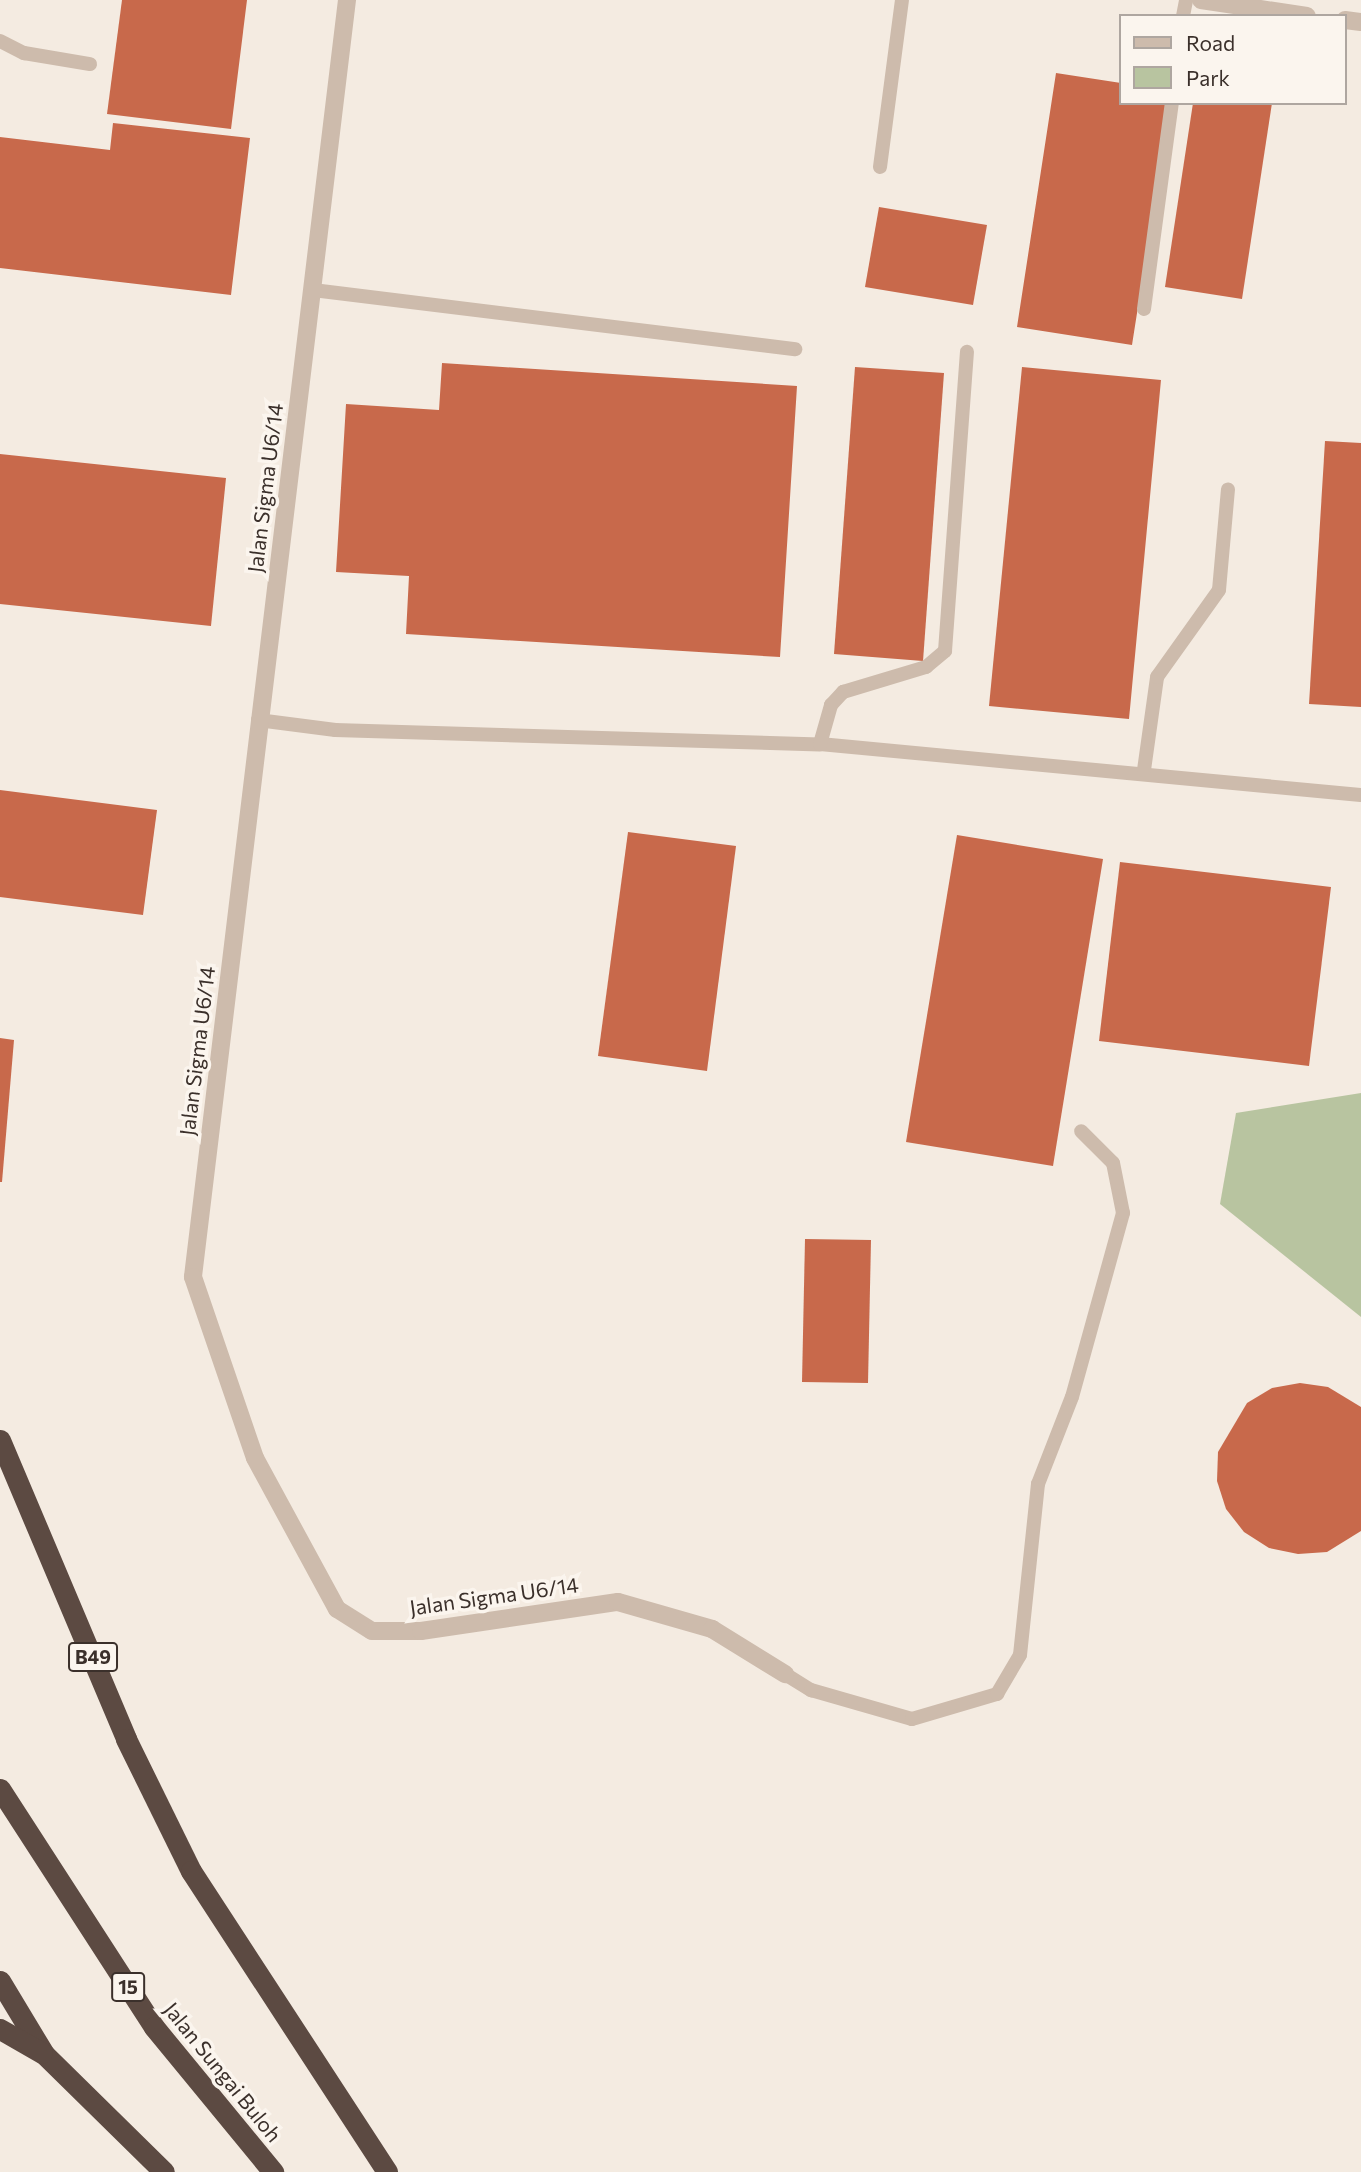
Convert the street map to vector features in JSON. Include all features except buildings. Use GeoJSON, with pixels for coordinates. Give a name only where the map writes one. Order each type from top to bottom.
{"type":"FeatureCollection","features":[{"type":"Feature","properties":{"kind":"highway","name":"B49"},"geometry":{"type":"LineString","coordinates":[[0,1440],[126,1739],[191,1871],[387,2172]]}},
{"type":"Feature","properties":{"kind":"highway","name":"Jalan Sungai Buloh"},"geometry":{"type":"LineString","coordinates":[[0,1789],[153,2027],[273,2172]]}},
{"type":"Feature","properties":{"kind":"highway"},"geometry":{"type":"LineString","coordinates":[[0,1981],[44,2054],[164,2172]]}},
{"type":"Feature","properties":{"kind":"highway"},"geometry":{"type":"LineString","coordinates":[[0,2029],[44,2054]]}},
{"type":"Feature","properties":{"kind":"street","name":"Jalan Sigma U6/14"},"geometry":{"type":"LineString","coordinates":[[347,0],[258,720],[193,1277],[255,1458],[337,1609],[372,1631],[421,1631],[618,1602],[712,1629],[785,1674]]}},
{"type":"Feature","properties":{"kind":"street"},"geometry":{"type":"LineString","coordinates":[[1201,0],[1292,14]]}},
{"type":"Feature","properties":{"kind":"lane"},"geometry":{"type":"LineString","coordinates":[[880,167],[902,0]]}},
{"type":"Feature","properties":{"kind":"lane"},"geometry":{"type":"LineString","coordinates":[[0,41],[24,53],[90,64]]}},
{"type":"Feature","properties":{"kind":"lane"},"geometry":{"type":"LineString","coordinates":[[1144,309],[1172,105]]}},
{"type":"Feature","properties":{"kind":"lane"},"geometry":{"type":"LineString","coordinates":[[313,290],[795,349]]}},
{"type":"Feature","properties":{"kind":"lane"},"geometry":{"type":"LineString","coordinates":[[820,744],[831,705],[843,692],[926,667],[945,651],[967,352]]}},
{"type":"Feature","properties":{"kind":"lane"},"geometry":{"type":"LineString","coordinates":[[1144,770],[1157,677],[1219,590],[1228,489]]}},
{"type":"Feature","properties":{"kind":"lane"},"geometry":{"type":"LineString","coordinates":[[258,720],[335,730],[820,744],[1144,770],[1361,795]]}},
{"type":"Feature","properties":{"kind":"lane"},"geometry":{"type":"LineString","coordinates":[[785,1674],[811,1690],[912,1719],[996,1694],[1020,1655],[1038,1484],[1072,1397],[1123,1213],[1112,1163],[1081,1131]]}},
{"type":"Feature","properties":{"kind":"green space"},"geometry":{"type":"Polygon","coordinates":[[[1361,1093],[1361,1317],[1220,1204],[1236,1113],[1361,1093]]]}}]}
